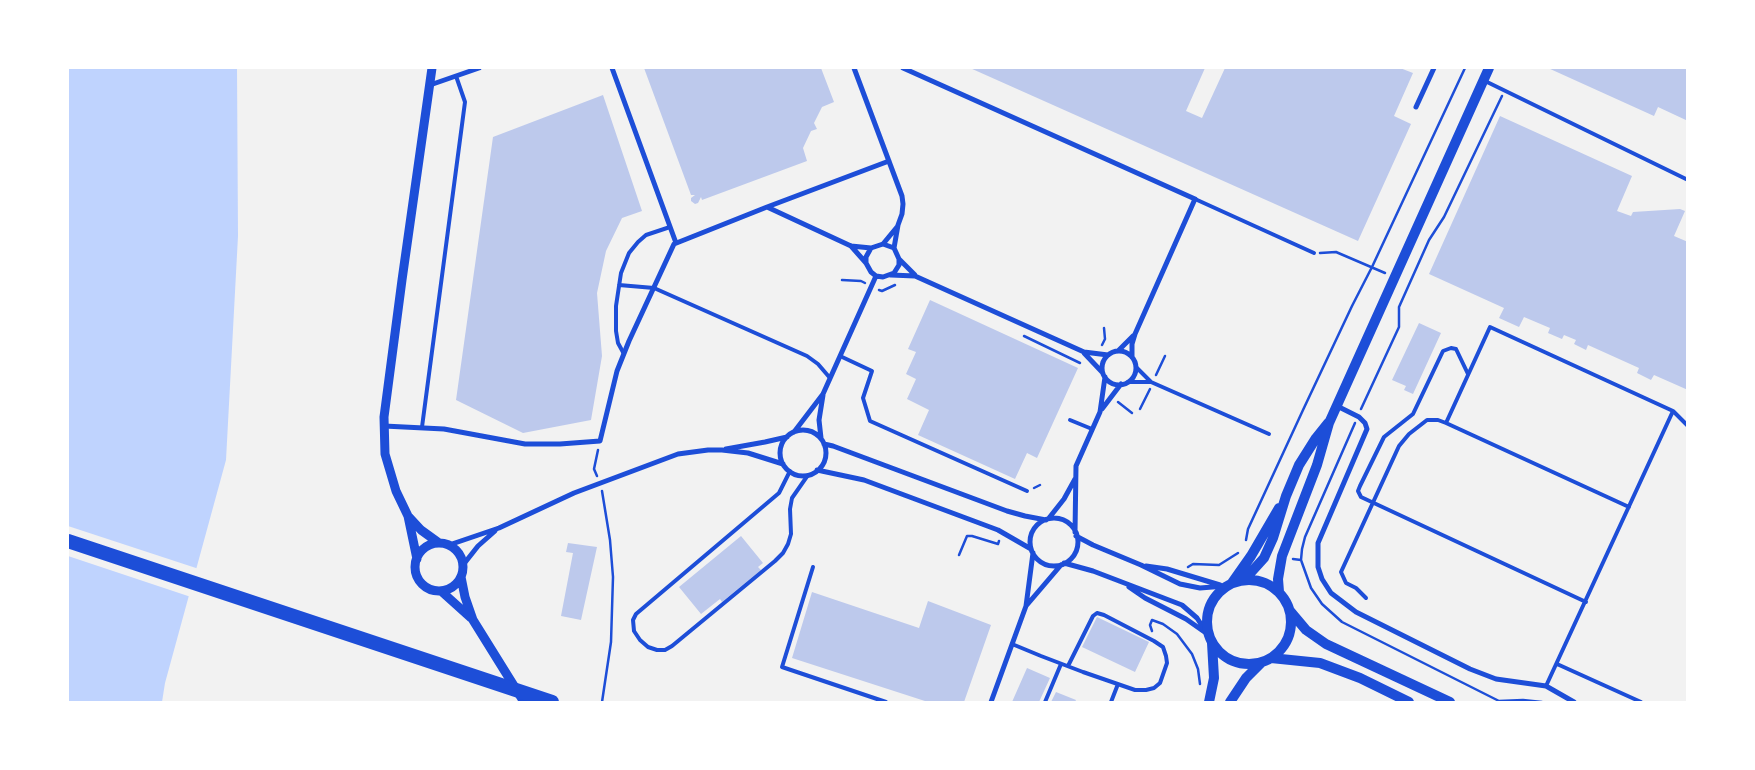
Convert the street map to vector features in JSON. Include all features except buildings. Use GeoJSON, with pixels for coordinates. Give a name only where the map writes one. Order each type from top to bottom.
{"type":"FeatureCollection","features":[{"type":"Feature","properties":{"kind":"highway"},"geometry":{"type":"LineString","coordinates":[[68,542],[552,702]]}},
{"type":"Feature","properties":{"kind":"main road"},"geometry":{"type":"LineString","coordinates":[[1279,592],[1279,567],[1282,556],[1317,466],[1329,423],[1489,68]]}},
{"type":"Feature","properties":{"kind":"main road"},"geometry":{"type":"LineString","coordinates":[[1210,702],[1214,678],[1206,617],[1210,605],[1216,594],[1228,584],[1251,556],[1286,496],[1306,453],[1329,423]]}},
{"type":"Feature","properties":{"kind":"main road"},"geometry":{"type":"LineString","coordinates":[[1245,579],[1264,558],[1273,538],[1286,496]]}},
{"type":"Feature","properties":{"kind":"main road"},"geometry":{"type":"LineString","coordinates":[[1228,584],[1245,579],[1267,583],[1279,592],[1306,630],[1326,644],[1450,702]]}},
{"type":"Feature","properties":{"kind":"main road"},"geometry":{"type":"LineString","coordinates":[[1230,702],[1246,678],[1287,641],[1291,626],[1290,610]]}},
{"type":"Feature","properties":{"kind":"main road"},"geometry":{"type":"LineString","coordinates":[[1210,638],[1225,657],[1236,662],[1250,664],[1267,660],[1320,663],[1360,678],[1409,702]]}},
{"type":"Feature","properties":{"kind":"street"},"geometry":{"type":"LineString","coordinates":[[432,68],[402,280],[384,426],[385,454],[396,491],[408,516],[417,558],[416,573],[422,584],[432,590],[441,591],[450,588],[461,577]]}},
{"type":"Feature","properties":{"kind":"street"},"geometry":{"type":"LineString","coordinates":[[429,86],[479,68]]}},
{"type":"Feature","properties":{"kind":"street"},"geometry":{"type":"LineString","coordinates":[[612,68],[676,243]]}},
{"type":"Feature","properties":{"kind":"street"},"geometry":{"type":"LineString","coordinates":[[854,68],[903,204],[894,248],[899,259],[915,276]]}},
{"type":"Feature","properties":{"kind":"street"},"geometry":{"type":"LineString","coordinates":[[903,68],[1195,199],[1135,334],[1132,344],[1132,358],[1136,367],[1134,376],[1128,382],[1114,384],[1084,352]]}},
{"type":"Feature","properties":{"kind":"street"},"geometry":{"type":"LineString","coordinates":[[1416,107],[1434,68]]}},
{"type":"Feature","properties":{"kind":"street"},"geometry":{"type":"LineString","coordinates":[[384,426],[422,427],[525,444],[600,441],[617,371],[674,244],[889,161]]}},
{"type":"Feature","properties":{"kind":"street"},"geometry":{"type":"LineString","coordinates":[[767,207],[851,246],[871,248],[883,244],[894,248]]}},
{"type":"Feature","properties":{"kind":"street"},"geometry":{"type":"LineString","coordinates":[[883,244],[898,225]]}},
{"type":"Feature","properties":{"kind":"street"},"geometry":{"type":"LineString","coordinates":[[851,246],[876,276],[915,276],[1084,352],[1108,355],[1118,351],[1135,334]]}},
{"type":"Feature","properties":{"kind":"street"},"geometry":{"type":"LineString","coordinates":[[866,263],[866,257],[871,248]]}},
{"type":"Feature","properties":{"kind":"street"},"geometry":{"type":"LineString","coordinates":[[892,275],[898,268],[899,259]]}},
{"type":"Feature","properties":{"kind":"street"},"geometry":{"type":"LineString","coordinates":[[783,464],[780,452],[783,441],[794,432],[823,394],[876,276]]}},
{"type":"Feature","properties":{"kind":"street"},"geometry":{"type":"LineString","coordinates":[[1118,351],[1126,353],[1132,358]]}},
{"type":"Feature","properties":{"kind":"street"},"geometry":{"type":"LineString","coordinates":[[1100,412],[1104,375],[1103,364],[1108,355]]}},
{"type":"Feature","properties":{"kind":"street"},"geometry":{"type":"LineString","coordinates":[[1026,606],[1075,552],[1077,544],[1076,466],[1100,412],[1121,384]]}},
{"type":"Feature","properties":{"kind":"street"},"geometry":{"type":"LineString","coordinates":[[449,545],[499,528],[574,493],[678,454],[708,450],[748,453],[783,464],[790,471],[808,475],[817,470],[825,458],[819,420],[823,394]]}},
{"type":"Feature","properties":{"kind":"street"},"geometry":{"type":"LineString","coordinates":[[1337,406],[1358,416],[1365,422],[1367,430],[1318,543],[1318,567],[1322,579],[1331,593],[1356,612],[1470,669],[1496,679],[1546,686],[1574,702]]}},
{"type":"Feature","properties":{"kind":"street"},"geometry":{"type":"LineString","coordinates":[[794,432],[809,431],[818,436],[823,442],[1007,511],[1025,516],[1047,519],[1055,518],[1067,522],[1076,534],[1093,545],[1141,565],[1162,577],[1191,588],[1228,584]]}},
{"type":"Feature","properties":{"kind":"street"},"geometry":{"type":"LineString","coordinates":[[722,450],[787,437]]}},
{"type":"Feature","properties":{"kind":"street"},"geometry":{"type":"LineString","coordinates":[[817,470],[864,480],[998,530],[1032,551],[1040,562],[1050,566],[1063,564],[1093,571],[1182,605],[1197,618],[1210,638]]}},
{"type":"Feature","properties":{"kind":"street"},"geometry":{"type":"LineString","coordinates":[[991,702],[1026,606],[1032,551],[1031,535],[1039,523],[1047,519],[1064,499],[1075,479]]}},
{"type":"Feature","properties":{"kind":"street"},"geometry":{"type":"LineString","coordinates":[[408,516],[421,530],[439,543]]}},
{"type":"Feature","properties":{"kind":"street"},"geometry":{"type":"LineString","coordinates":[[499,528],[478,546],[464,565],[461,577],[465,597],[473,620],[524,702]]}},
{"type":"Feature","properties":{"kind":"street"},"geometry":{"type":"LineString","coordinates":[[417,558],[425,548],[439,543],[449,545],[460,554],[464,565]]}},
{"type":"Feature","properties":{"kind":"street"},"geometry":{"type":"LineString","coordinates":[[1141,565],[1167,569],[1206,582],[1228,584]]}},
{"type":"Feature","properties":{"kind":"street"},"geometry":{"type":"LineString","coordinates":[[1123,583],[1145,598],[1186,619],[1210,638]]}},
{"type":"Feature","properties":{"kind":"street"},"geometry":{"type":"LineString","coordinates":[[441,591],[473,620]]}},
{"type":"Feature","properties":{"kind":"lane"},"geometry":{"type":"LineString","coordinates":[[422,427],[465,102],[456,76]]}},
{"type":"Feature","properties":{"kind":"lane"},"geometry":{"type":"LineString","coordinates":[[1483,80],[1688,180]]}},
{"type":"Feature","properties":{"kind":"lane"},"geometry":{"type":"LineString","coordinates":[[1195,199],[1314,253]]}},
{"type":"Feature","properties":{"kind":"lane"},"geometry":{"type":"LineString","coordinates":[[624,354],[618,343],[616,331],[616,306],[621,273],[629,253],[638,242],[646,235],[670,227]]}},
{"type":"Feature","properties":{"kind":"lane"},"geometry":{"type":"LineString","coordinates":[[619,285],[654,288],[807,356],[818,364],[830,378]]}},
{"type":"Feature","properties":{"kind":"lane"},"geometry":{"type":"LineString","coordinates":[[1446,423],[1490,327],[1673,411],[1688,426]]}},
{"type":"Feature","properties":{"kind":"lane"},"geometry":{"type":"LineString","coordinates":[[1468,374],[1456,349],[1451,348],[1443,351],[1416,409],[1409,418],[1384,437],[1360,486],[1358,491],[1360,497],[1586,602]]}},
{"type":"Feature","properties":{"kind":"lane"},"geometry":{"type":"LineString","coordinates":[[840,356],[872,370],[863,398],[870,421],[1027,492]]}},
{"type":"Feature","properties":{"kind":"lane"},"geometry":{"type":"LineString","coordinates":[[1136,367],[1151,382],[1269,434]]}},
{"type":"Feature","properties":{"kind":"lane"},"geometry":{"type":"LineString","coordinates":[[1128,382],[1151,382]]}},
{"type":"Feature","properties":{"kind":"lane"},"geometry":{"type":"LineString","coordinates":[[1546,686],[1673,411]]}},
{"type":"Feature","properties":{"kind":"lane"},"geometry":{"type":"LineString","coordinates":[[1070,420],[1092,430]]}},
{"type":"Feature","properties":{"kind":"lane"},"geometry":{"type":"LineString","coordinates":[[1366,598],[1356,588],[1346,583],[1342,578],[1341,572],[1400,446],[1409,434],[1427,420],[1438,420],[1446,423],[1629,507]]}},
{"type":"Feature","properties":{"kind":"lane"},"geometry":{"type":"LineString","coordinates":[[790,471],[779,493],[636,614],[633,620],[634,631],[648,647],[665,650],[672,646],[784,553],[791,534],[790,509],[792,498],[808,475]]}},
{"type":"Feature","properties":{"kind":"lane"},"geometry":{"type":"LineString","coordinates":[[813,567],[782,667],[886,702]]}},
{"type":"Feature","properties":{"kind":"lane"},"geometry":{"type":"LineString","coordinates":[[1012,644],[1061,664],[1135,690],[1154,688],[1160,683],[1167,663],[1163,647],[1150,638],[1097,613],[1093,616],[1068,666]]}},
{"type":"Feature","properties":{"kind":"lane"},"geometry":{"type":"LineString","coordinates":[[1045,702],[1061,664]]}},
{"type":"Feature","properties":{"kind":"lane"},"geometry":{"type":"LineString","coordinates":[[1557,664],[1641,702]]}},
{"type":"Feature","properties":{"kind":"lane"},"geometry":{"type":"LineString","coordinates":[[1112,702],[1118,684]]}},
{"type":"Feature","properties":{"kind":"path"},"geometry":{"type":"LineString","coordinates":[[1301,560],[1305,537],[1399,327],[1399,306],[1504,91]]}},
{"type":"Feature","properties":{"kind":"path"},"geometry":{"type":"LineString","coordinates":[[1314,253],[1336,252],[1410,284]]}},
{"type":"Feature","properties":{"kind":"path"},"geometry":{"type":"LineString","coordinates":[[842,280],[861,281],[882,291],[895,284],[903,283]]}},
{"type":"Feature","properties":{"kind":"path"},"geometry":{"type":"LineString","coordinates":[[1021,335],[1083,365]]}},
{"type":"Feature","properties":{"kind":"path"},"geometry":{"type":"LineString","coordinates":[[600,441],[594,469],[600,483],[610,540],[613,577],[611,642],[602,702]]}},
{"type":"Feature","properties":{"kind":"path"},"geometry":{"type":"LineString","coordinates":[[1150,638],[1152,633],[1150,622],[1152,620],[1163,624],[1178,634],[1192,654],[1198,669],[1200,691]]}},
{"type":"Feature","properties":{"kind":"water"},"geometry":{"type":"Polygon","coordinates":[[[68,68],[237,68],[238,236],[226,460],[165,683],[162,702],[68,702],[68,68]]]}},
{"type":"Feature","properties":{"kind":"pier"},"geometry":{"type":"Polygon","coordinates":[[[68,526],[199,569],[191,597],[68,556],[68,526]]]}}]}
